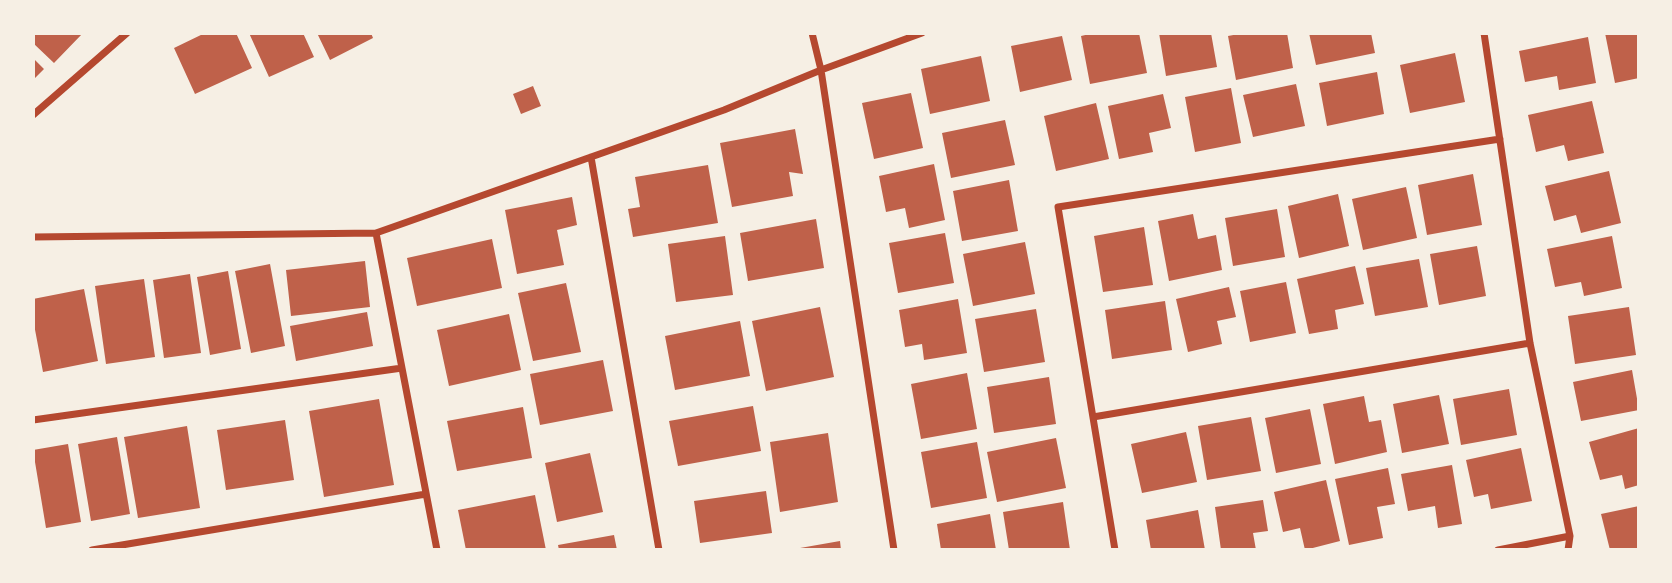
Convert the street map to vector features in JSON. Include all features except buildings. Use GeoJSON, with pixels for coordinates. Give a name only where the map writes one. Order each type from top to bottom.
{"type":"FeatureCollection","features":[{"type":"Feature","properties":{"kind":"street"},"geometry":{"type":"LineString","coordinates":[[33,114],[127,33]]}},
{"type":"Feature","properties":{"kind":"street"},"geometry":{"type":"LineString","coordinates":[[812,33],[821,70],[894,550]]}},
{"type":"Feature","properties":{"kind":"street"},"geometry":{"type":"LineString","coordinates":[[33,237],[376,233],[724,110],[821,70],[922,33]]}},
{"type":"Feature","properties":{"kind":"street"},"geometry":{"type":"LineString","coordinates":[[1484,33],[1530,343],[1570,536],[1568,550]]}},
{"type":"Feature","properties":{"kind":"street"},"geometry":{"type":"LineString","coordinates":[[1115,550],[1058,207],[1500,139]]}},
{"type":"Feature","properties":{"kind":"street"},"geometry":{"type":"LineString","coordinates":[[591,157],[659,550]]}},
{"type":"Feature","properties":{"kind":"street"},"geometry":{"type":"LineString","coordinates":[[376,233],[437,550]]}},
{"type":"Feature","properties":{"kind":"street"},"geometry":{"type":"LineString","coordinates":[[1093,417],[1530,343]]}},
{"type":"Feature","properties":{"kind":"street"},"geometry":{"type":"LineString","coordinates":[[33,420],[402,368]]}},
{"type":"Feature","properties":{"kind":"street"},"geometry":{"type":"LineString","coordinates":[[92,550],[426,494]]}},
{"type":"Feature","properties":{"kind":"street"},"geometry":{"type":"LineString","coordinates":[[1498,550],[1570,536]]}}]}
